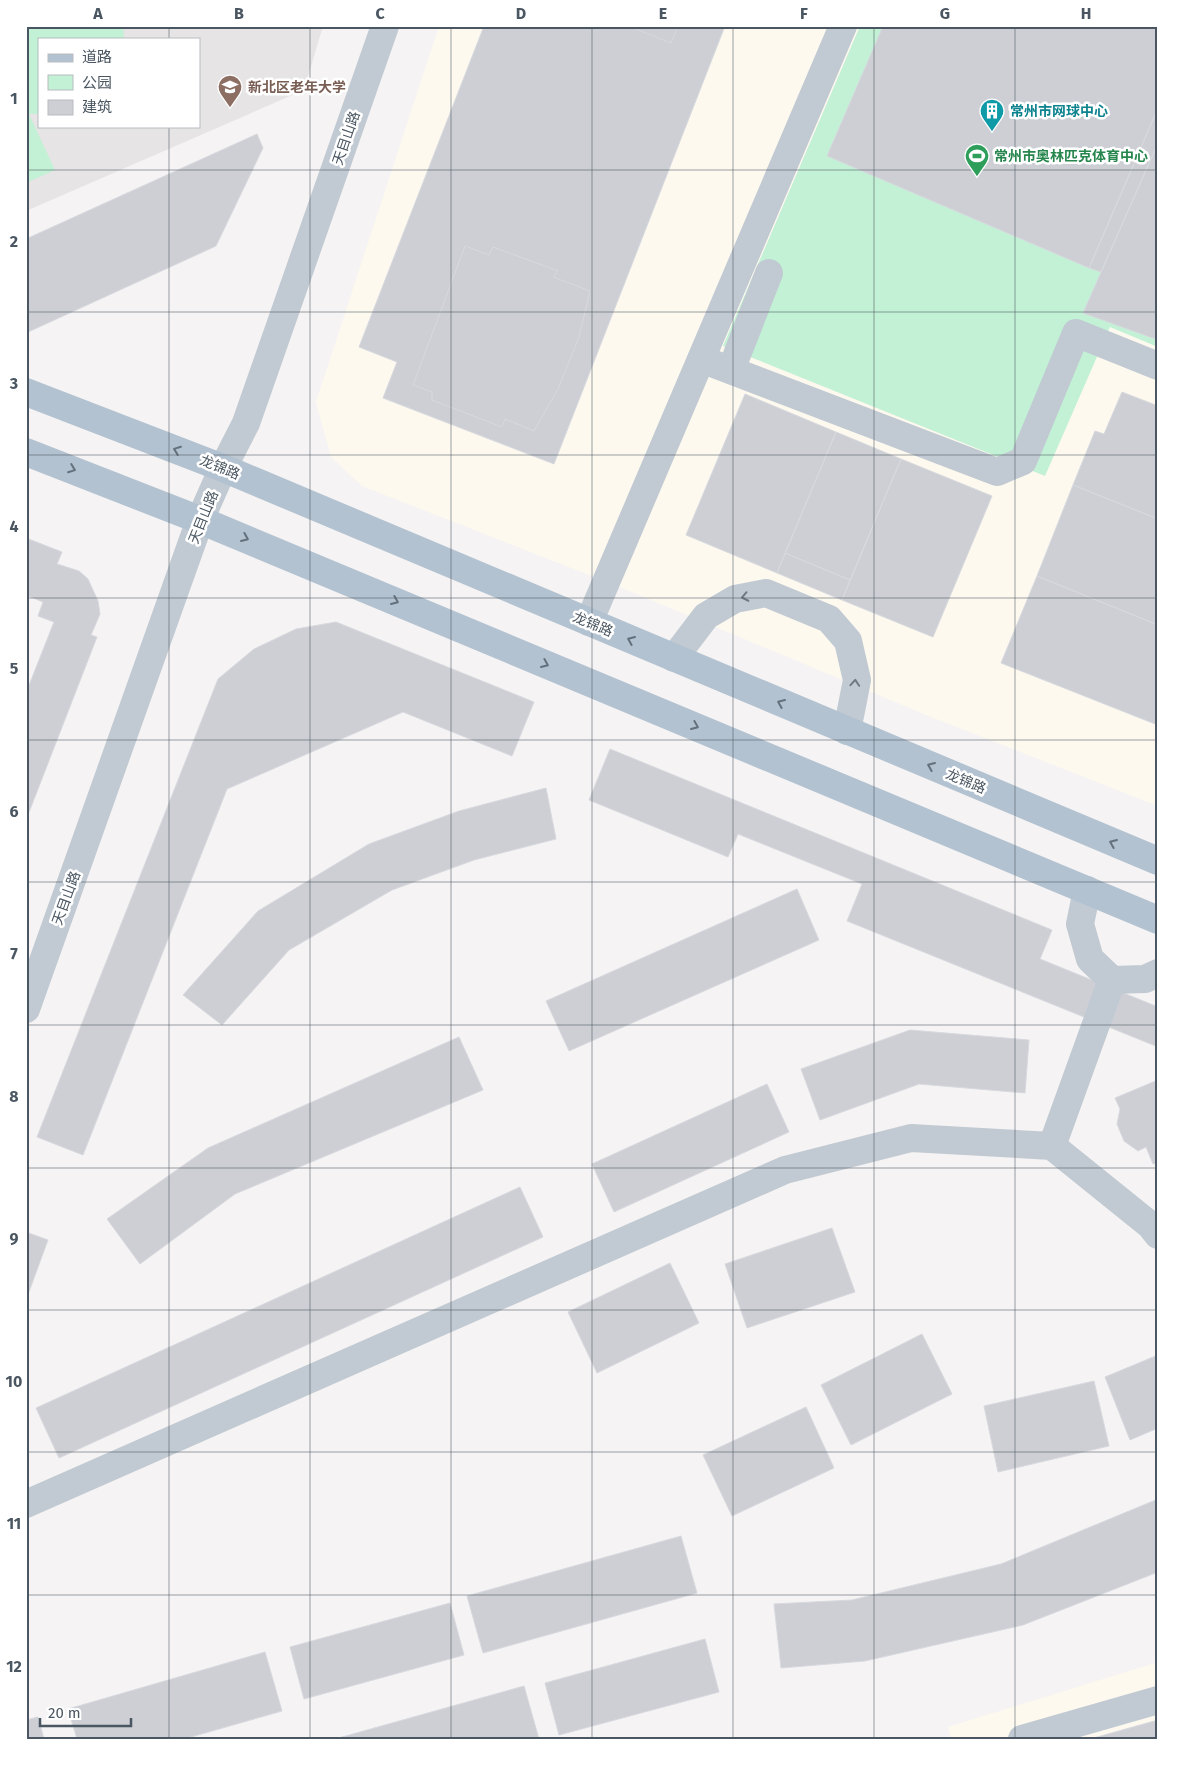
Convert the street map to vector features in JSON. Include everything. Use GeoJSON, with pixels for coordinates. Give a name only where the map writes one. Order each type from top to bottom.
{"type":"FeatureCollection","features":[{"type":"Feature","properties":{"kind":"main road","name":"龙锦路"},"geometry":{"type":"LineString","coordinates":[[26,392],[222,468],[1158,862]]}},
{"type":"Feature","properties":{"kind":"main road"},"geometry":{"type":"LineString","coordinates":[[26,452],[200,520],[1158,920]]}},
{"type":"Feature","properties":{"kind":"street","name":"天目山路"},"geometry":{"type":"LineString","coordinates":[[26,1009],[200,520],[222,468],[246,423],[385,26]]}},
{"type":"Feature","properties":{"kind":"street"},"geometry":{"type":"LineString","coordinates":[[589,622],[843,26]]}},
{"type":"Feature","properties":{"kind":"street"},"geometry":{"type":"LineString","coordinates":[[731,370],[769,273]]}},
{"type":"Feature","properties":{"kind":"street"},"geometry":{"type":"LineString","coordinates":[[701,359],[997,472],[1023,461],[1076,333],[1158,366]]}},
{"type":"Feature","properties":{"kind":"street"},"geometry":{"type":"LineString","coordinates":[[674,658],[706,616],[736,599],[766,593],[829,619],[848,641],[857,680],[847,731]]}},
{"type":"Feature","properties":{"kind":"street"},"geometry":{"type":"LineString","coordinates":[[1087,890],[1080,924],[1090,959],[1112,980],[1145,979],[1158,973]]}},
{"type":"Feature","properties":{"kind":"street"},"geometry":{"type":"LineString","coordinates":[[1052,1146],[1112,980]]}},
{"type":"Feature","properties":{"kind":"street"},"geometry":{"type":"LineString","coordinates":[[26,1504],[785,1170],[911,1138],[1052,1146],[1150,1225],[1158,1235]]}},
{"type":"Feature","properties":{"kind":"street"},"geometry":{"type":"LineString","coordinates":[[1022,1739],[1158,1700]]}},
{"type":"Feature","properties":{"kind":"shaded area","name":"新北区老年大学"},"geometry":{"type":"Polygon","coordinates":[[[26,26],[323,26],[304,90],[26,211],[26,26]]]}},
{"type":"Feature","properties":{"kind":"shaded area"},"geometry":{"type":"Polygon","coordinates":[[[439,26],[860,26],[723,346],[1110,327],[1158,347],[1158,806],[931,717],[620,587],[362,486],[331,457],[316,402],[439,26]]]}},
{"type":"Feature","properties":{"kind":"shaded area"},"geometry":{"type":"Polygon","coordinates":[[[1158,1662],[1158,1739],[951,1739],[948,1727],[1158,1662]]]}},
{"type":"Feature","properties":{"kind":"green space"},"geometry":{"type":"Polygon","coordinates":[[[26,26],[123,26],[124,38],[38,38],[38,114],[29,114],[55,170],[26,183],[26,26]]]}},
{"type":"Feature","properties":{"kind":"green space","name":"常州市奥林匹克体育中心"},"geometry":{"type":"Polygon","coordinates":[[[860,26],[1158,26],[1158,347],[1110,327],[1045,476],[723,346],[860,26]]]}},
{"type":"Feature","properties":{"kind":"building"},"geometry":{"type":"Polygon","coordinates":[[[484,26],[725,26],[554,464],[383,398],[397,362],[359,347],[484,26]]]}},
{"type":"Feature","properties":{"kind":"building"},"geometry":{"type":"Polygon","coordinates":[[[628,26],[678,26],[671,43],[628,26]]]}},
{"type":"Feature","properties":{"kind":"building","name":"常州市网球中心"},"geometry":{"type":"Polygon","coordinates":[[[883,26],[1158,26],[1158,108],[1089,268],[827,156],[883,26]]]}},
{"type":"Feature","properties":{"kind":"building"},"geometry":{"type":"Polygon","coordinates":[[[1158,108],[1158,143],[1101,272],[1089,268],[1158,108]]]}},
{"type":"Feature","properties":{"kind":"building"},"geometry":{"type":"Polygon","coordinates":[[[257,134],[263,148],[216,246],[26,333],[26,239],[257,134]]]}},
{"type":"Feature","properties":{"kind":"building"},"geometry":{"type":"Polygon","coordinates":[[[1158,143],[1158,340],[1083,313],[1158,143]]]}},
{"type":"Feature","properties":{"kind":"building"},"geometry":{"type":"Polygon","coordinates":[[[465,246],[489,255],[493,247],[558,271],[553,277],[590,291],[579,337],[558,389],[534,431],[505,419],[502,427],[432,400],[432,392],[413,385],[465,246]]]}},
{"type":"Feature","properties":{"kind":"building"},"geometry":{"type":"Polygon","coordinates":[[[1122,392],[1158,406],[1158,519],[1073,485],[1095,431],[1104,434],[1122,392]]]}},
{"type":"Feature","properties":{"kind":"building"},"geometry":{"type":"Polygon","coordinates":[[[745,394],[836,432],[777,573],[686,535],[745,394]]]}},
{"type":"Feature","properties":{"kind":"building"},"geometry":{"type":"Polygon","coordinates":[[[836,432],[901,459],[850,580],[785,553],[836,432]]]}},
{"type":"Feature","properties":{"kind":"building"},"geometry":{"type":"Polygon","coordinates":[[[901,459],[992,496],[933,637],[842,600],[901,459]]]}},
{"type":"Feature","properties":{"kind":"building"},"geometry":{"type":"Polygon","coordinates":[[[1073,485],[1158,519],[1158,625],[1037,576],[1073,485]]]}},
{"type":"Feature","properties":{"kind":"building"},"geometry":{"type":"Polygon","coordinates":[[[26,538],[62,552],[57,564],[79,571],[88,579],[98,601],[100,614],[91,635],[97,637],[26,820],[26,693],[54,622],[38,616],[43,602],[26,595],[26,538]]]}},
{"type":"Feature","properties":{"kind":"building"},"geometry":{"type":"Polygon","coordinates":[[[785,553],[850,580],[842,600],[777,573],[785,553]]]}},
{"type":"Feature","properties":{"kind":"building"},"geometry":{"type":"Polygon","coordinates":[[[1037,576],[1158,625],[1158,717],[1155,724],[1001,663],[1037,576]]]}},
{"type":"Feature","properties":{"kind":"building"},"geometry":{"type":"Polygon","coordinates":[[[336,622],[534,702],[512,756],[403,712],[227,789],[83,1155],[37,1137],[218,679],[254,649],[296,629],[336,622]]]}},
{"type":"Feature","properties":{"kind":"building"},"geometry":{"type":"Polygon","coordinates":[[[610,749],[1052,930],[1040,959],[1158,1007],[1158,1047],[847,921],[862,884],[738,834],[728,857],[589,800],[610,749]]]}},
{"type":"Feature","properties":{"kind":"building"},"geometry":{"type":"Polygon","coordinates":[[[546,788],[556,839],[474,860],[392,890],[289,950],[222,1025],[183,995],[258,911],[369,844],[459,811],[546,788]]]}},
{"type":"Feature","properties":{"kind":"building"},"geometry":{"type":"Polygon","coordinates":[[[797,889],[819,940],[569,1051],[546,1001],[797,889]]]}},
{"type":"Feature","properties":{"kind":"building"},"geometry":{"type":"Polygon","coordinates":[[[910,1030],[1029,1040],[1025,1093],[919,1084],[820,1120],[801,1069],[910,1030]]]}},
{"type":"Feature","properties":{"kind":"building"},"geometry":{"type":"Polygon","coordinates":[[[459,1037],[483,1090],[235,1194],[140,1264],[107,1219],[208,1148],[459,1037]]]}},
{"type":"Feature","properties":{"kind":"building"},"geometry":{"type":"Polygon","coordinates":[[[1158,1080],[1158,1163],[1153,1164],[1146,1147],[1138,1151],[1124,1141],[1117,1124],[1120,1109],[1115,1098],[1158,1080]]]}},
{"type":"Feature","properties":{"kind":"building"},"geometry":{"type":"Polygon","coordinates":[[[767,1084],[789,1132],[614,1212],[592,1164],[767,1084]]]}},
{"type":"Feature","properties":{"kind":"building"},"geometry":{"type":"Polygon","coordinates":[[[520,1187],[543,1237],[59,1458],[36,1408],[520,1187]]]}},
{"type":"Feature","properties":{"kind":"building"},"geometry":{"type":"Polygon","coordinates":[[[832,1228],[855,1292],[747,1328],[725,1264],[832,1228]]]}},
{"type":"Feature","properties":{"kind":"building"},"geometry":{"type":"Polygon","coordinates":[[[26,1232],[48,1240],[26,1300],[26,1232]]]}},
{"type":"Feature","properties":{"kind":"building"},"geometry":{"type":"Polygon","coordinates":[[[670,1263],[699,1323],[597,1373],[568,1312],[670,1263]]]}},
{"type":"Feature","properties":{"kind":"building"},"geometry":{"type":"Polygon","coordinates":[[[922,1334],[952,1394],[851,1445],[821,1385],[922,1334]]]}},
{"type":"Feature","properties":{"kind":"building"},"geometry":{"type":"Polygon","coordinates":[[[1158,1355],[1158,1428],[1130,1440],[1105,1377],[1158,1355]]]}},
{"type":"Feature","properties":{"kind":"building"},"geometry":{"type":"Polygon","coordinates":[[[1094,1381],[1109,1446],[998,1472],[984,1406],[1094,1381]]]}},
{"type":"Feature","properties":{"kind":"building"},"geometry":{"type":"Polygon","coordinates":[[[806,1407],[834,1468],[732,1516],[703,1455],[806,1407]]]}},
{"type":"Feature","properties":{"kind":"building"},"geometry":{"type":"Polygon","coordinates":[[[1158,1499],[1158,1572],[1023,1625],[865,1661],[781,1668],[774,1604],[852,1600],[1001,1564],[1158,1499]]]}},
{"type":"Feature","properties":{"kind":"building"},"geometry":{"type":"Polygon","coordinates":[[[681,1536],[697,1593],[483,1653],[467,1596],[681,1536]]]}},
{"type":"Feature","properties":{"kind":"building"},"geometry":{"type":"Polygon","coordinates":[[[450,1603],[464,1655],[304,1699],[290,1647],[450,1603]]]}},
{"type":"Feature","properties":{"kind":"building"},"geometry":{"type":"Polygon","coordinates":[[[705,1639],[719,1692],[559,1735],[545,1683],[705,1639]]]}},
{"type":"Feature","properties":{"kind":"building"},"geometry":{"type":"Polygon","coordinates":[[[265,1652],[282,1711],[184,1739],[77,1739],[68,1709],[265,1652]]]}},
{"type":"Feature","properties":{"kind":"building"},"geometry":{"type":"Polygon","coordinates":[[[524,1686],[539,1739],[335,1739],[524,1686]]]}},
{"type":"Feature","properties":{"kind":"building"},"geometry":{"type":"Polygon","coordinates":[[[38,1717],[44,1739],[26,1739],[26,1720],[38,1717]]]}},
{"type":"Feature","properties":{"kind":"building"},"geometry":{"type":"Polygon","coordinates":[[[1158,1720],[1158,1739],[1090,1739],[1158,1720]]]}},
{"type":"Feature","properties":{"kind":"place","name":"新北区老年大学"},"geometry":{"type":"Point","coordinates":[230,108]}},
{"type":"Feature","properties":{"kind":"place","name":"常州市网球中心"},"geometry":{"type":"Point","coordinates":[992,132]}},
{"type":"Feature","properties":{"kind":"place","name":"常州市奥林匹克体育中心"},"geometry":{"type":"Point","coordinates":[977,177]}}]}
